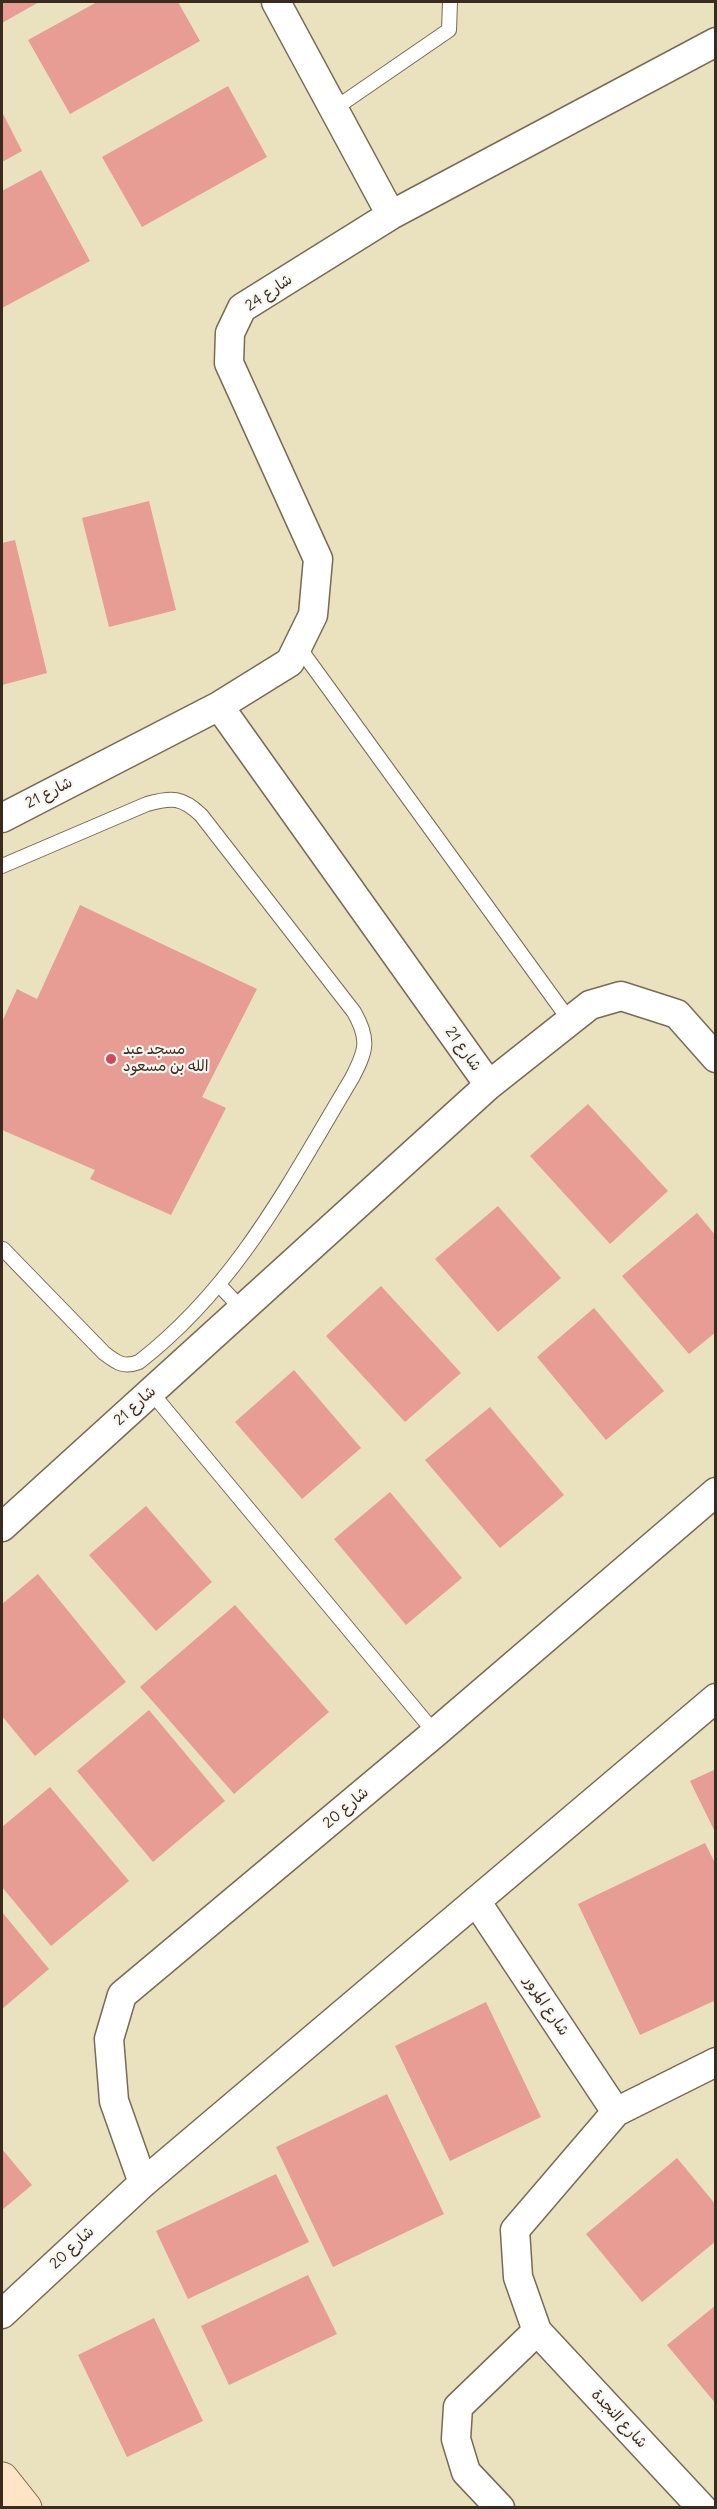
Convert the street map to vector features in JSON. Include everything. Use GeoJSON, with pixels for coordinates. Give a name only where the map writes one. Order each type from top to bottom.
{"type":"FeatureCollection","features":[{"type":"Feature","properties":{"kind":"street"},"geometry":{"type":"LineString","coordinates":[[276,2],[391,215]]}},
{"type":"Feature","properties":{"kind":"street","name":"شارع 24"},"geometry":{"type":"LineString","coordinates":[[219,706],[290,662],[313,615],[318,559],[229,363],[230,333],[242,308],[391,215],[716,42]]}},
{"type":"Feature","properties":{"kind":"street","name":"شارع 21"},"geometry":{"type":"LineString","coordinates":[[2,818],[219,706],[489,1086],[2,1527]]}},
{"type":"Feature","properties":{"kind":"street"},"geometry":{"type":"LineString","coordinates":[[489,1086],[590,1005],[621,996],[677,1014],[716,1058]]}},
{"type":"Feature","properties":{"kind":"street","name":"شارع 20"},"geometry":{"type":"LineString","coordinates":[[143,2183],[114,2101],[109,2040],[122,1995],[435,1733],[716,1492]]}},
{"type":"Feature","properties":{"kind":"street","name":"شارع 20"},"geometry":{"type":"LineString","coordinates":[[2,2314],[143,2183],[716,1698]]}},
{"type":"Feature","properties":{"kind":"street","name":"شارع المرور"},"geometry":{"type":"LineString","coordinates":[[476,1901],[616,2112]]}},
{"type":"Feature","properties":{"kind":"street"},"geometry":{"type":"LineString","coordinates":[[616,2112],[716,2062]]}},
{"type":"Feature","properties":{"kind":"street","name":"شارع النجدة"},"geometry":{"type":"LineString","coordinates":[[616,2112],[515,2230],[518,2277],[537,2331],[702,2508]]}},
{"type":"Feature","properties":{"kind":"street"},"geometry":{"type":"LineString","coordinates":[[500,2508],[466,2472],[456,2439],[458,2407],[537,2331]]}},
{"type":"Feature","properties":{"kind":"street"},"geometry":{"type":"LineString","coordinates":[[2,2479],[25,2508]]}},
{"type":"Feature","properties":{"kind":"lane"},"geometry":{"type":"LineString","coordinates":[[334,109],[449,30],[450,2]]}},
{"type":"Feature","properties":{"kind":"lane"},"geometry":{"type":"LineString","coordinates":[[297,646],[570,1021]]}},
{"type":"Feature","properties":{"kind":"lane"},"geometry":{"type":"LineString","coordinates":[[2,866],[147,804],[179,799],[201,815],[354,1012],[362,1027],[366,1043],[363,1058],[352,1078],[272,1212],[220,1286],[187,1321],[146,1357],[130,1365],[122,1365],[104,1353],[3,1249]]}},
{"type":"Feature","properties":{"kind":"lane"},"geometry":{"type":"LineString","coordinates":[[220,1286],[242,1310]]}},
{"type":"Feature","properties":{"kind":"lane"},"geometry":{"type":"LineString","coordinates":[[152,1392],[435,1733]]}},
{"type":"Feature","properties":{"kind":"building"},"geometry":{"type":"Polygon","coordinates":[[[2,2],[39,2],[2,23],[2,2]]]}},
{"type":"Feature","properties":{"kind":"building"},"geometry":{"type":"Polygon","coordinates":[[[97,2],[178,2],[200,41],[70,114],[28,40],[97,2]]]}},
{"type":"Feature","properties":{"kind":"building"},"geometry":{"type":"Polygon","coordinates":[[[228,86],[267,157],[142,227],[102,157],[228,86]]]}},
{"type":"Feature","properties":{"kind":"building"},"geometry":{"type":"Polygon","coordinates":[[[2,112],[22,151],[2,162],[2,112]]]}},
{"type":"Feature","properties":{"kind":"building"},"geometry":{"type":"Polygon","coordinates":[[[41,170],[90,261],[2,308],[2,191],[41,170]]]}},
{"type":"Feature","properties":{"kind":"building"},"geometry":{"type":"Polygon","coordinates":[[[149,501],[176,610],[109,627],[82,518],[149,501]]]}},
{"type":"Feature","properties":{"kind":"building"},"geometry":{"type":"Polygon","coordinates":[[[15,540],[47,673],[2,685],[2,543],[15,540]]]}},
{"type":"Feature","properties":{"kind":"building","name":"مسجد عبد الله بن مسعود"},"geometry":{"type":"Polygon","coordinates":[[[80,905],[257,989],[202,1097],[226,1108],[171,1215],[90,1179],[95,1170],[2,1130],[2,1022],[17,989],[37,999],[80,905]]]}},
{"type":"Feature","properties":{"kind":"building"},"geometry":{"type":"Polygon","coordinates":[[[588,1104],[668,1191],[610,1244],[530,1156],[588,1104]]]}},
{"type":"Feature","properties":{"kind":"building"},"geometry":{"type":"Polygon","coordinates":[[[498,1206],[561,1278],[498,1332],[435,1259],[498,1206]]]}},
{"type":"Feature","properties":{"kind":"building"},"geometry":{"type":"Polygon","coordinates":[[[697,1213],[716,1236],[716,1332],[689,1354],[622,1276],[697,1213]]]}},
{"type":"Feature","properties":{"kind":"building"},"geometry":{"type":"Polygon","coordinates":[[[381,1286],[461,1373],[405,1422],[326,1336],[381,1286]]]}},
{"type":"Feature","properties":{"kind":"building"},"geometry":{"type":"Polygon","coordinates":[[[594,1308],[664,1391],[606,1440],[537,1357],[594,1308]]]}},
{"type":"Feature","properties":{"kind":"building"},"geometry":{"type":"Polygon","coordinates":[[[294,1370],[361,1448],[302,1499],[235,1422],[294,1370]]]}},
{"type":"Feature","properties":{"kind":"building"},"geometry":{"type":"Polygon","coordinates":[[[490,1407],[564,1495],[500,1548],[425,1460],[490,1407]]]}},
{"type":"Feature","properties":{"kind":"building"},"geometry":{"type":"Polygon","coordinates":[[[390,1492],[462,1578],[406,1625],[334,1539],[390,1492]]]}},
{"type":"Feature","properties":{"kind":"building"},"geometry":{"type":"Polygon","coordinates":[[[146,1506],[212,1582],[156,1631],[89,1555],[146,1506]]]}},
{"type":"Feature","properties":{"kind":"building"},"geometry":{"type":"Polygon","coordinates":[[[38,1574],[126,1682],[35,1756],[2,1716],[2,1604],[38,1574]]]}},
{"type":"Feature","properties":{"kind":"building"},"geometry":{"type":"Polygon","coordinates":[[[235,1605],[329,1712],[234,1794],[140,1687],[235,1605]]]}},
{"type":"Feature","properties":{"kind":"building"},"geometry":{"type":"Polygon","coordinates":[[[149,1710],[225,1801],[153,1862],[77,1771],[149,1710]]]}},
{"type":"Feature","properties":{"kind":"building"},"geometry":{"type":"Polygon","coordinates":[[[716,1769],[716,1834],[690,1781],[716,1769]]]}},
{"type":"Feature","properties":{"kind":"building"},"geometry":{"type":"Polygon","coordinates":[[[50,1787],[129,1881],[51,1946],[2,1887],[2,1827],[50,1787]]]}},
{"type":"Feature","properties":{"kind":"building"},"geometry":{"type":"Polygon","coordinates":[[[705,1843],[716,1865],[716,2000],[640,2035],[578,1904],[705,1843]]]}},
{"type":"Feature","properties":{"kind":"building"},"geometry":{"type":"Polygon","coordinates":[[[2,1912],[49,1969],[2,2009],[2,1912]]]}},
{"type":"Feature","properties":{"kind":"building"},"geometry":{"type":"Polygon","coordinates":[[[486,2002],[541,2117],[450,2161],[395,2046],[486,2002]]]}},
{"type":"Feature","properties":{"kind":"building"},"geometry":{"type":"Polygon","coordinates":[[[387,2094],[444,2214],[333,2267],[276,2147],[387,2094]]]}},
{"type":"Feature","properties":{"kind":"building"},"geometry":{"type":"Polygon","coordinates":[[[2,2149],[32,2185],[2,2210],[2,2149]]]}},
{"type":"Feature","properties":{"kind":"building"},"geometry":{"type":"Polygon","coordinates":[[[677,2158],[716,2205],[716,2241],[642,2302],[586,2234],[677,2158]]]}},
{"type":"Feature","properties":{"kind":"building"},"geometry":{"type":"Polygon","coordinates":[[[276,2174],[309,2242],[188,2299],[156,2231],[276,2174]]]}},
{"type":"Feature","properties":{"kind":"building"},"geometry":{"type":"Polygon","coordinates":[[[308,2275],[337,2334],[229,2385],[201,2326],[308,2275]]]}},
{"type":"Feature","properties":{"kind":"building"},"geometry":{"type":"Polygon","coordinates":[[[716,2305],[716,2404],[667,2345],[716,2305]]]}},
{"type":"Feature","properties":{"kind":"building"},"geometry":{"type":"Polygon","coordinates":[[[154,2318],[203,2421],[127,2457],[78,2355],[154,2318]]]}},
{"type":"Feature","properties":{"kind":"place","name":"مسجد عبد الله بن مسعود"},"geometry":{"type":"Point","coordinates":[111,1059]}}]}
